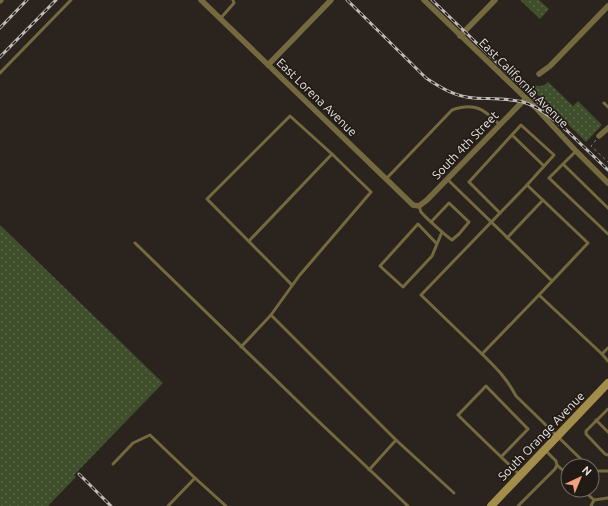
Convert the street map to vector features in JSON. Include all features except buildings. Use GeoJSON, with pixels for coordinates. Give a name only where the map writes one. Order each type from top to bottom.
{"type":"FeatureCollection","features":[{"type":"Feature","properties":{"kind":"street","name":"East Lorena Avenue"},"geometry":{"type":"LineString","coordinates":[[201,0],[413,205],[419,206]]}},
{"type":"Feature","properties":{"kind":"street"},"geometry":{"type":"LineString","coordinates":[[268,65],[331,0]]}},
{"type":"Feature","properties":{"kind":"street","name":"East California Avenue"},"geometry":{"type":"LineString","coordinates":[[424,0],[526,98],[608,183]]}},
{"type":"Feature","properties":{"kind":"street"},"geometry":{"type":"LineString","coordinates":[[460,36],[495,0]]}},
{"type":"Feature","properties":{"kind":"street"},"geometry":{"type":"LineString","coordinates":[[539,74],[550,66],[608,6]]}},
{"type":"Feature","properties":{"kind":"street","name":"South 4th Street"},"geometry":{"type":"LineString","coordinates":[[419,206],[427,200],[526,98]]}},
{"type":"Feature","properties":{"kind":"street"},"geometry":{"type":"LineString","coordinates":[[600,136],[608,128]]}},
{"type":"Feature","properties":{"kind":"street","name":"South Orange Avenue"},"geometry":{"type":"LineString","coordinates":[[491,506],[608,383]]}},
{"type":"Feature","properties":{"kind":"lane"},"geometry":{"type":"LineString","coordinates":[[0,72],[71,0]]}},
{"type":"Feature","properties":{"kind":"lane"},"geometry":{"type":"LineString","coordinates":[[220,19],[234,3],[233,0]]}},
{"type":"Feature","properties":{"kind":"lane"},"geometry":{"type":"LineString","coordinates":[[604,103],[608,107]]}},
{"type":"Feature","properties":{"kind":"lane"},"geometry":{"type":"LineString","coordinates":[[386,179],[452,110],[461,107],[476,107],[488,114],[500,125]]}},
{"type":"Feature","properties":{"kind":"lane"},"geometry":{"type":"LineString","coordinates":[[241,347],[271,314],[299,276],[371,192],[290,116],[207,199],[292,285]]}},
{"type":"Feature","properties":{"kind":"lane"},"geometry":{"type":"LineString","coordinates":[[500,213],[468,182],[521,125],[554,155],[527,185],[421,295],[482,354],[510,384],[516,396],[580,458]]}},
{"type":"Feature","properties":{"kind":"lane"},"geometry":{"type":"LineString","coordinates":[[512,135],[544,166]]}},
{"type":"Feature","properties":{"kind":"lane"},"geometry":{"type":"LineString","coordinates":[[576,151],[550,178],[608,234]]}},
{"type":"Feature","properties":{"kind":"lane"},"geometry":{"type":"LineString","coordinates":[[249,241],[332,154]]}},
{"type":"Feature","properties":{"kind":"lane"},"geometry":{"type":"LineString","coordinates":[[563,164],[608,208]]}},
{"type":"Feature","properties":{"kind":"lane"},"geometry":{"type":"LineString","coordinates":[[447,179],[552,281]]}},
{"type":"Feature","properties":{"kind":"lane"},"geometry":{"type":"LineString","coordinates":[[482,354],[588,243],[527,185]]}},
{"type":"Feature","properties":{"kind":"lane"},"geometry":{"type":"LineString","coordinates":[[507,238],[543,200]]}},
{"type":"Feature","properties":{"kind":"lane"},"geometry":{"type":"LineString","coordinates":[[419,206],[431,222],[452,240],[459,234],[468,222],[449,203],[431,222]]}},
{"type":"Feature","properties":{"kind":"lane"},"geometry":{"type":"LineString","coordinates":[[437,244],[418,224],[380,266],[403,287],[432,256],[437,244],[442,232]]}},
{"type":"Feature","properties":{"kind":"lane"},"geometry":{"type":"LineString","coordinates":[[135,243],[241,347],[408,506]]}},
{"type":"Feature","properties":{"kind":"lane"},"geometry":{"type":"LineString","coordinates":[[539,294],[608,361]]}},
{"type":"Feature","properties":{"kind":"lane"},"geometry":{"type":"LineString","coordinates":[[271,314],[396,440],[454,493]]}},
{"type":"Feature","properties":{"kind":"lane"},"geometry":{"type":"LineString","coordinates":[[602,354],[608,348]]}},
{"type":"Feature","properties":{"kind":"lane"},"geometry":{"type":"LineString","coordinates":[[501,457],[528,429],[486,386],[458,415],[501,457],[520,475]]}},
{"type":"Feature","properties":{"kind":"lane"},"geometry":{"type":"LineString","coordinates":[[608,409],[586,431],[586,434],[605,454],[608,455]]}},
{"type":"Feature","properties":{"kind":"lane"},"geometry":{"type":"LineString","coordinates":[[596,420],[608,432]]}},
{"type":"Feature","properties":{"kind":"lane"},"geometry":{"type":"LineString","coordinates":[[113,464],[133,443],[150,435],[226,506]]}},
{"type":"Feature","properties":{"kind":"lane"},"geometry":{"type":"LineString","coordinates":[[369,470],[396,440]]}},
{"type":"Feature","properties":{"kind":"lane"},"geometry":{"type":"LineString","coordinates":[[544,450],[556,461],[560,468]]}},
{"type":"Feature","properties":{"kind":"lane"},"geometry":{"type":"LineString","coordinates":[[518,506],[555,469],[557,465]]}},
{"type":"Feature","properties":{"kind":"lane"},"geometry":{"type":"LineString","coordinates":[[168,506],[195,478]]}},
{"type":"Feature","properties":{"kind":"lane"},"geometry":{"type":"LineString","coordinates":[[591,506],[594,500],[608,498]]}},
{"type":"Feature","properties":{"kind":"path"},"geometry":{"type":"LineString","coordinates":[[600,136],[591,146],[608,162]]}},
{"type":"Feature","properties":{"kind":"green space"},"geometry":{"type":"Polygon","coordinates":[[[520,0],[539,0],[549,9],[540,19],[520,0]]]}},
{"type":"Feature","properties":{"kind":"green space"},"geometry":{"type":"Polygon","coordinates":[[[548,82],[573,106],[578,101],[602,125],[586,142],[531,88],[534,85],[542,86],[548,82]]]}},
{"type":"Feature","properties":{"kind":"green space"},"geometry":{"type":"Polygon","coordinates":[[[0,225],[163,383],[74,475],[76,477],[48,506],[0,506],[0,225]]]}},
{"type":"Feature","properties":{"kind":"railway"},"geometry":{"type":"LineString","coordinates":[[0,28],[27,0]]}},
{"type":"Feature","properties":{"kind":"railway"},"geometry":{"type":"LineString","coordinates":[[0,57],[56,0]]}},
{"type":"Feature","properties":{"kind":"railway"},"geometry":{"type":"LineString","coordinates":[[347,0],[426,78],[437,85],[461,96],[505,99],[529,104],[541,110],[566,130]]}},
{"type":"Feature","properties":{"kind":"railway"},"geometry":{"type":"LineString","coordinates":[[432,0],[545,109]]}},
{"type":"Feature","properties":{"kind":"railway"},"geometry":{"type":"LineString","coordinates":[[563,127],[608,170]]}},
{"type":"Feature","properties":{"kind":"railway"},"geometry":{"type":"LineString","coordinates":[[79,474],[111,506]]}}]}
